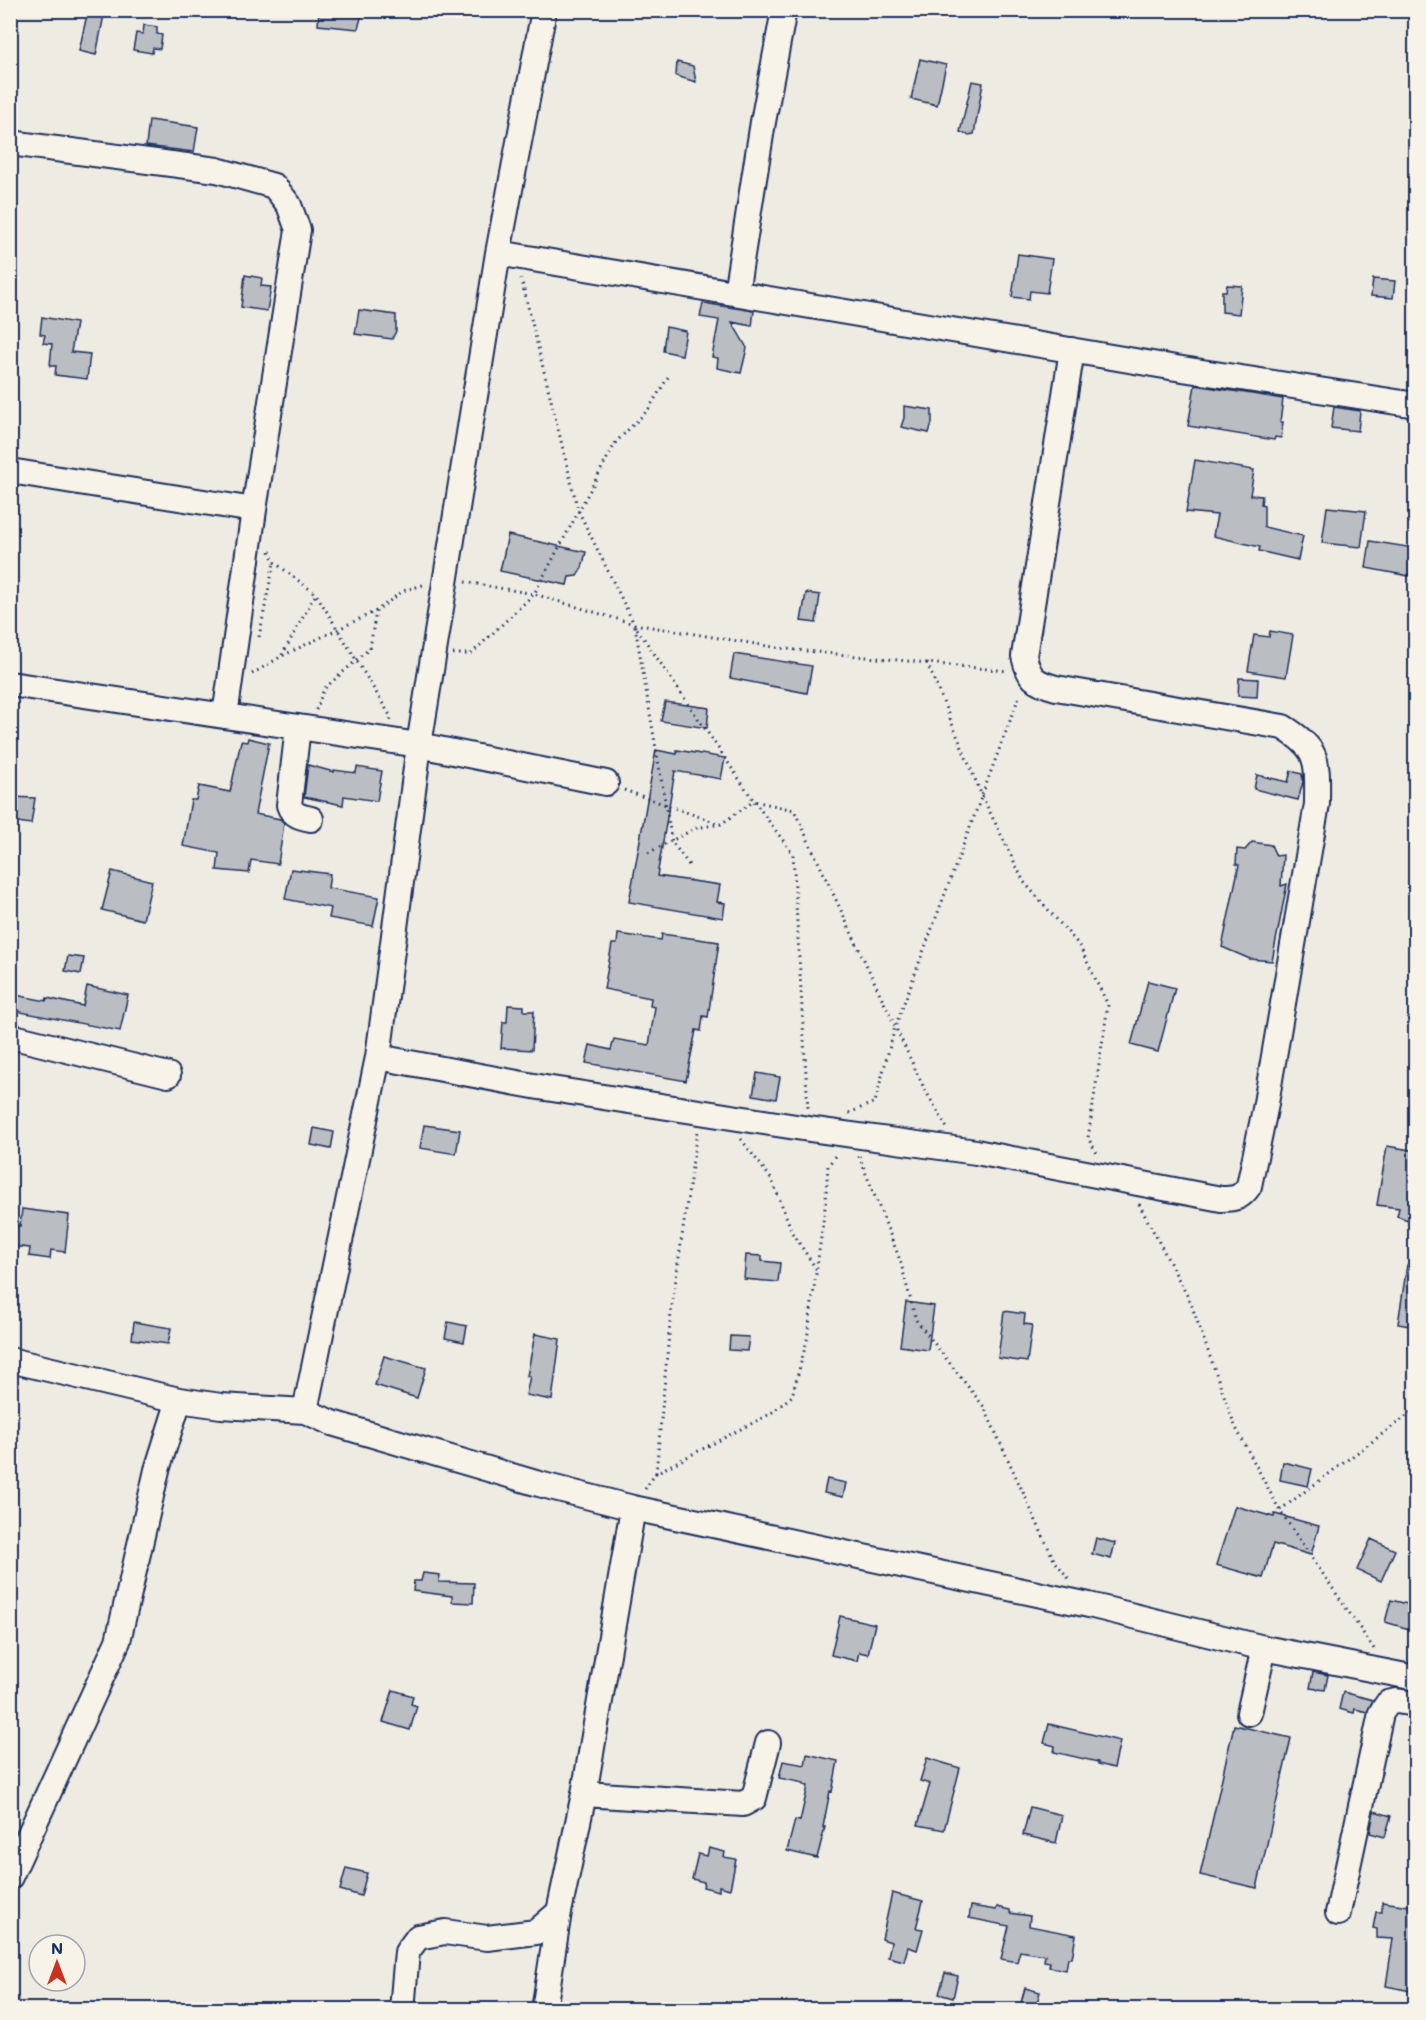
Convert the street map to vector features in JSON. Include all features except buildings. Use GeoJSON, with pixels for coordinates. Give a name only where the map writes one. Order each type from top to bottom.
{"type":"FeatureCollection","features":[{"type":"Feature","properties":{"kind":"street"},"geometry":{"type":"LineString","coordinates":[[305,1411],[378,1057],[419,745],[446,578],[507,254],[544,10]]}},
{"type":"Feature","properties":{"kind":"street"},"geometry":{"type":"LineString","coordinates":[[736,293],[763,122],[784,10]]}},
{"type":"Feature","properties":{"kind":"street"},"geometry":{"type":"LineString","coordinates":[[10,143],[217,170],[274,186],[289,205],[298,230],[254,510],[225,716]]}},
{"type":"Feature","properties":{"kind":"street"},"geometry":{"type":"LineString","coordinates":[[507,254],[1072,350],[1416,405]]}},
{"type":"Feature","properties":{"kind":"street"},"geometry":{"type":"LineString","coordinates":[[378,1057],[538,1087],[809,1129],[847,1125],[960,1150],[1221,1199],[1243,1196],[1249,1186],[1264,1109],[1317,804],[1317,772],[1312,750],[1299,737],[1283,727],[1056,688],[1040,684],[1028,673],[1024,656],[1072,350]]}},
{"type":"Feature","properties":{"kind":"street"},"geometry":{"type":"LineString","coordinates":[[10,471],[254,510]]}},
{"type":"Feature","properties":{"kind":"street"},"geometry":{"type":"LineString","coordinates":[[10,684],[389,740],[606,783]]}},
{"type":"Feature","properties":{"kind":"street"},"geometry":{"type":"LineString","coordinates":[[303,727],[289,805],[291,811],[297,815],[311,819]]}},
{"type":"Feature","properties":{"kind":"street"},"geometry":{"type":"LineString","coordinates":[[10,1036],[168,1075]]}},
{"type":"Feature","properties":{"kind":"street"},"geometry":{"type":"LineString","coordinates":[[10,1360],[179,1400],[221,1406],[305,1411],[332,1423],[470,1464],[633,1508],[1089,1605],[1264,1648],[1416,1678]]}},
{"type":"Feature","properties":{"kind":"street"},"geometry":{"type":"LineString","coordinates":[[10,1877],[118,1641],[157,1470],[179,1400]]}},
{"type":"Feature","properties":{"kind":"street"},"geometry":{"type":"LineString","coordinates":[[544,2010],[559,1912],[584,1794],[633,1508]]}},
{"type":"Feature","properties":{"kind":"street"},"geometry":{"type":"LineString","coordinates":[[1249,1713],[1264,1648]]}},
{"type":"Feature","properties":{"kind":"street"},"geometry":{"type":"LineString","coordinates":[[1338,1913],[1381,1713],[1388,1703],[1396,1701],[1416,1704]]}},
{"type":"Feature","properties":{"kind":"street"},"geometry":{"type":"LineString","coordinates":[[584,1794],[743,1804],[754,1798],[768,1743]]}},
{"type":"Feature","properties":{"kind":"street"},"geometry":{"type":"LineString","coordinates":[[402,2010],[407,1952],[418,1937],[445,1932],[487,1938],[536,1932],[559,1912]]}},
{"type":"Feature","properties":{"kind":"path"},"geometry":{"type":"LineString","coordinates":[[507,254],[578,510],[634,624],[754,801],[793,854],[809,1129]]}},
{"type":"Feature","properties":{"kind":"path"},"geometry":{"type":"LineString","coordinates":[[434,653],[471,654],[534,594],[616,442],[648,410],[670,374]]}},
{"type":"Feature","properties":{"kind":"path"},"geometry":{"type":"LineString","coordinates":[[266,541],[274,562],[316,594],[391,717],[389,740]]}},
{"type":"Feature","properties":{"kind":"path"},"geometry":{"type":"LineString","coordinates":[[258,641],[274,562]]}},
{"type":"Feature","properties":{"kind":"path"},"geometry":{"type":"LineString","coordinates":[[253,663],[251,674],[282,656],[376,611],[403,591],[446,578],[534,594],[634,624],[786,650],[1028,673],[895,1027],[875,1102],[847,1125],[828,1166],[825,1208],[807,1340],[792,1396],[770,1414],[656,1473]]}},
{"type":"Feature","properties":{"kind":"path"},"geometry":{"type":"LineString","coordinates":[[282,656],[316,594]]}},
{"type":"Feature","properties":{"kind":"path"},"geometry":{"type":"LineString","coordinates":[[303,727],[324,689],[370,648],[376,611]]}},
{"type":"Feature","properties":{"kind":"path"},"geometry":{"type":"LineString","coordinates":[[634,624],[672,842],[689,865]]}},
{"type":"Feature","properties":{"kind":"path"},"geometry":{"type":"LineString","coordinates":[[927,663],[982,796],[1024,882],[1079,945],[1108,1005],[1088,1138],[1119,1180],[1190,1301],[1235,1426],[1280,1510],[1369,1641],[1387,1672]]}},
{"type":"Feature","properties":{"kind":"path"},"geometry":{"type":"LineString","coordinates":[[606,783],[721,824]]}},
{"type":"Feature","properties":{"kind":"path"},"geometry":{"type":"LineString","coordinates":[[648,853],[696,828],[721,824],[754,801],[794,810],[924,1088],[960,1150]]}},
{"type":"Feature","properties":{"kind":"path"},"geometry":{"type":"LineString","coordinates":[[712,1114],[772,1180],[793,1234],[817,1270]]}},
{"type":"Feature","properties":{"kind":"path"},"geometry":{"type":"LineString","coordinates":[[633,1508],[656,1473],[671,1313],[712,1114]]}},
{"type":"Feature","properties":{"kind":"path"},"geometry":{"type":"LineString","coordinates":[[847,1125],[900,1260],[916,1320],[984,1407],[1054,1560],[1089,1605]]}},
{"type":"Feature","properties":{"kind":"path"},"geometry":{"type":"LineString","coordinates":[[1280,1510],[1416,1409]]}}]}
